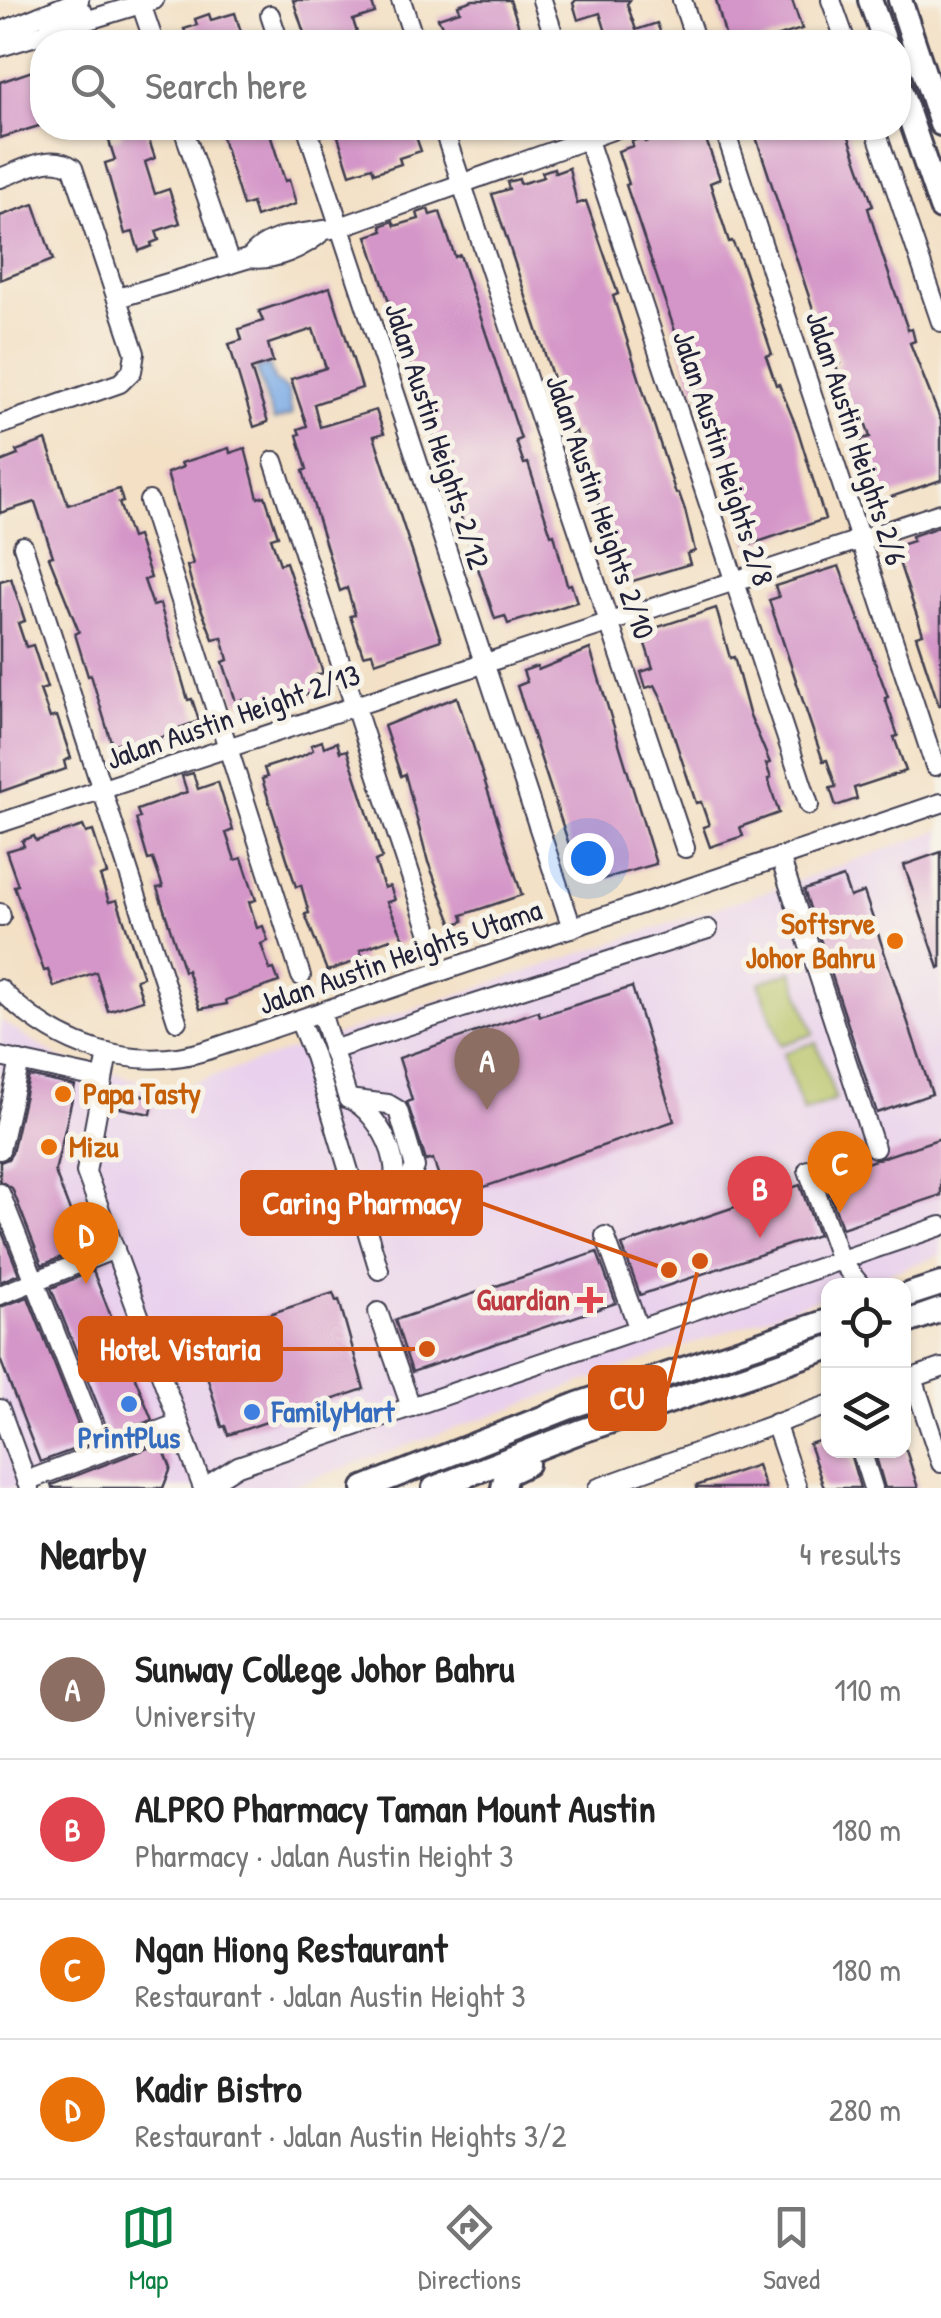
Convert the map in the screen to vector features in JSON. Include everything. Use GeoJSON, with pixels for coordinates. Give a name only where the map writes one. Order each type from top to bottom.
{"type":"FeatureCollection","features":[{"type":"Feature","properties":{"kind":"main road"},"geometry":{"type":"LineString","coordinates":[[870,0],[881,30]]}},
{"type":"Feature","properties":{"kind":"main road"},"geometry":{"type":"LineString","coordinates":[[900,0],[910,30]]}},
{"type":"Feature","properties":{"kind":"main road"},"geometry":{"type":"LineString","coordinates":[[911,33],[941,124]]}},
{"type":"Feature","properties":{"kind":"main road"},"geometry":{"type":"LineString","coordinates":[[911,121],[941,208]]}},
{"type":"Feature","properties":{"kind":"main road"},"geometry":{"type":"LineString","coordinates":[[911,1294],[941,1284]]}},
{"type":"Feature","properties":{"kind":"main road"},"geometry":{"type":"LineString","coordinates":[[911,1321],[941,1310]]}},
{"type":"Feature","properties":{"kind":"main road"},"geometry":{"type":"LineString","coordinates":[[364,1488],[578,1404],[821,1323]]}},
{"type":"Feature","properties":{"kind":"main road"},"geometry":{"type":"LineString","coordinates":[[434,1488],[579,1432],[821,1350]]}},
{"type":"Feature","properties":{"kind":"main road"},"geometry":{"type":"LineString","coordinates":[[503,1488],[506,1474],[571,1446],[579,1432]]}},
{"type":"Feature","properties":{"kind":"street"},"geometry":{"type":"LineString","coordinates":[[0,32],[78,0]]}},
{"type":"Feature","properties":{"kind":"street"},"geometry":{"type":"LineString","coordinates":[[401,0],[411,30]]}},
{"type":"Feature","properties":{"kind":"street"},"geometry":{"type":"LineString","coordinates":[[542,0],[552,30]]}},
{"type":"Feature","properties":{"kind":"street"},"geometry":{"type":"LineString","coordinates":[[682,0],[692,30]]}},
{"type":"Feature","properties":{"kind":"street"},"geometry":{"type":"LineString","coordinates":[[831,0],[842,30]]}},
{"type":"Feature","properties":{"kind":"street"},"geometry":{"type":"LineString","coordinates":[[40,16],[73,15],[124,1],[146,2]]}},
{"type":"Feature","properties":{"kind":"street"},"geometry":{"type":"LineString","coordinates":[[146,2],[152,30]]}},
{"type":"Feature","properties":{"kind":"street"},"geometry":{"type":"LineString","coordinates":[[55,30],[146,2]]}},
{"type":"Feature","properties":{"kind":"street"},"geometry":{"type":"LineString","coordinates":[[270,15],[275,30]]}},
{"type":"Feature","properties":{"kind":"street"},"geometry":{"type":"LineString","coordinates":[[0,47],[30,38]]}},
{"type":"Feature","properties":{"kind":"street"},"geometry":{"type":"LineString","coordinates":[[187,140],[230,264]]}},
{"type":"Feature","properties":{"kind":"street","name":"Jalan Austin Heights 2/12"},"geometry":{"type":"LineString","coordinates":[[310,140],[331,229],[572,928]]}},
{"type":"Feature","properties":{"kind":"street","name":"Jalan Austin Heights 2/10"},"geometry":{"type":"LineString","coordinates":[[447,140],[685,848]]}},
{"type":"Feature","properties":{"kind":"street"},"geometry":{"type":"LineString","coordinates":[[118,298],[250,258],[261,260],[308,245],[331,229],[569,140]]}},
{"type":"Feature","properties":{"kind":"street","name":"Jalan Austin Heights 2/8"},"geometry":{"type":"LineString","coordinates":[[588,140],[809,805]]}},
{"type":"Feature","properties":{"kind":"street","name":"Jalan Austin Heights 2/6"},"geometry":{"type":"LineString","coordinates":[[728,140],[935,766]]}},
{"type":"Feature","properties":{"kind":"street"},"geometry":{"type":"LineString","coordinates":[[878,140],[941,322]]}},
{"type":"Feature","properties":{"kind":"street"},"geometry":{"type":"LineString","coordinates":[[0,178],[58,160],[73,168],[135,353],[127,378],[0,425]]}},
{"type":"Feature","properties":{"kind":"street"},"geometry":{"type":"LineString","coordinates":[[274,461],[429,931]]}},
{"type":"Feature","properties":{"kind":"street"},"geometry":{"type":"LineString","coordinates":[[149,501],[301,976]]}},
{"type":"Feature","properties":{"kind":"street","name":"Jalan Austin Height 2/13"},"geometry":{"type":"LineString","coordinates":[[0,823],[941,513]]}},
{"type":"Feature","properties":{"kind":"street"},"geometry":{"type":"LineString","coordinates":[[23,546],[176,1022]]}},
{"type":"Feature","properties":{"kind":"street","name":"Jalan Austin Heights Utama"},"geometry":{"type":"LineString","coordinates":[[0,989],[48,1029],[108,1054],[168,1061],[941,802]]}},
{"type":"Feature","properties":{"kind":"street"},"geometry":{"type":"LineString","coordinates":[[780,857],[875,1148]]}},
{"type":"Feature","properties":{"kind":"street"},"geometry":{"type":"LineString","coordinates":[[332,1050],[708,929]]}},
{"type":"Feature","properties":{"kind":"street"},"geometry":{"type":"LineString","coordinates":[[321,1012],[348,1099]]}},
{"type":"Feature","properties":{"kind":"street"},"geometry":{"type":"LineString","coordinates":[[299,1020],[378,1270]]}},
{"type":"Feature","properties":{"kind":"street"},"geometry":{"type":"LineString","coordinates":[[108,1054],[86,1172],[203,1488],[238,1466],[941,1226]]}},
{"type":"Feature","properties":{"kind":"street"},"geometry":{"type":"LineString","coordinates":[[0,1057],[102,1079]]}},
{"type":"Feature","properties":{"kind":"street"},"geometry":{"type":"LineString","coordinates":[[0,1150],[20,1062]]}},
{"type":"Feature","properties":{"kind":"street"},"geometry":{"type":"LineString","coordinates":[[328,1104],[348,1099],[364,1107],[389,1141],[394,1164],[389,1190],[378,1198],[357,1200]]}},
{"type":"Feature","properties":{"kind":"street"},"geometry":{"type":"LineString","coordinates":[[808,1170],[840,1260],[855,1278]]}},
{"type":"Feature","properties":{"kind":"street"},"geometry":{"type":"LineString","coordinates":[[0,1193],[102,1451]]}},
{"type":"Feature","properties":{"kind":"street"},"geometry":{"type":"LineString","coordinates":[[605,1236],[638,1327]]}},
{"type":"Feature","properties":{"kind":"street"},"geometry":{"type":"LineString","coordinates":[[0,1295],[115,1249]]}},
{"type":"Feature","properties":{"kind":"street"},"geometry":{"type":"LineString","coordinates":[[378,1312],[411,1407]]}},
{"type":"Feature","properties":{"kind":"street"},"geometry":{"type":"LineString","coordinates":[[911,1379],[941,1368]]}},
{"type":"Feature","properties":{"kind":"street"},"geometry":{"type":"LineString","coordinates":[[911,1388],[941,1463]]}},
{"type":"Feature","properties":{"kind":"street"},"geometry":{"type":"LineString","coordinates":[[598,1488],[821,1407]]}},
{"type":"Feature","properties":{"kind":"street"},"geometry":{"type":"LineString","coordinates":[[0,1410],[7,1448],[28,1484],[179,1423]]}},
{"type":"Feature","properties":{"kind":"street"},"geometry":{"type":"LineString","coordinates":[[775,1423],[797,1488]]}},
{"type":"Feature","properties":{"kind":"street"},"geometry":{"type":"LineString","coordinates":[[864,1458],[873,1488]]}},
{"type":"Feature","properties":{"kind":"shaded area"},"geometry":{"type":"Polygon","coordinates":[[[941,830],[941,1255],[876,1278],[821,1278],[821,1298],[288,1488],[0,1488],[0,1020],[59,1058],[172,1090],[941,830]]]}},
{"type":"Feature","properties":{"kind":"green space"},"geometry":{"type":"Polygon","coordinates":[[[792,971],[814,1034],[781,1045],[759,983],[792,971]]]}},
{"type":"Feature","properties":{"kind":"green space"},"geometry":{"type":"Polygon","coordinates":[[[816,1042],[836,1100],[803,1112],[783,1053],[816,1042]]]}},
{"type":"Feature","properties":{"kind":"water"},"geometry":{"type":"Polygon","coordinates":[[[269,365],[275,382],[288,390],[292,415],[274,421],[256,369],[269,365]]]}},
{"type":"Feature","properties":{"kind":"building"},"geometry":{"type":"Polygon","coordinates":[[[293,0],[371,0],[375,13],[353,20],[356,30],[303,30],[293,0]]]}},
{"type":"Feature","properties":{"kind":"building"},"geometry":{"type":"Polygon","coordinates":[[[473,0],[510,0],[520,30],[444,30],[438,18],[460,11],[458,5],[473,0]]]}},
{"type":"Feature","properties":{"kind":"building"},"geometry":{"type":"Polygon","coordinates":[[[630,0],[627,4],[636,30],[605,30],[600,13],[578,20],[573,3],[630,0]]]}},
{"type":"Feature","properties":{"kind":"building"},"geometry":{"type":"Polygon","coordinates":[[[716,0],[792,0],[802,29],[799,30],[724,30],[716,0]]]}},
{"type":"Feature","properties":{"kind":"building"},"geometry":{"type":"Polygon","coordinates":[[[235,13],[240,30],[184,29],[197,25],[195,19],[209,14],[211,20],[235,13]]]}},
{"type":"Feature","properties":{"kind":"building"},"geometry":{"type":"Polygon","coordinates":[[[657,23],[660,30],[636,30],[657,23]]]}},
{"type":"Feature","properties":{"kind":"building"},"geometry":{"type":"Polygon","coordinates":[[[30,72],[30,129],[0,138],[0,82],[30,72]]]}},
{"type":"Feature","properties":{"kind":"building"},"geometry":{"type":"Polygon","coordinates":[[[149,140],[155,158],[145,162],[155,194],[169,189],[180,223],[156,231],[159,240],[139,251],[133,232],[125,234],[105,163],[115,160],[109,141],[149,140]]]}},
{"type":"Feature","properties":{"kind":"building"},"geometry":{"type":"Polygon","coordinates":[[[223,140],[272,140],[296,204],[256,217],[252,203],[243,206],[223,140]]]}},
{"type":"Feature","properties":{"kind":"building"},"geometry":{"type":"Polygon","coordinates":[[[339,140],[417,140],[421,151],[399,158],[401,164],[374,173],[372,167],[350,174],[339,140]]]}},
{"type":"Feature","properties":{"kind":"building"},"geometry":{"type":"Polygon","coordinates":[[[706,140],[720,179],[710,183],[729,242],[732,241],[742,263],[772,354],[766,356],[798,431],[825,519],[749,545],[699,389],[695,391],[626,185],[629,184],[618,151],[633,146],[632,141],[706,140]]]}},
{"type":"Feature","properties":{"kind":"building"},"geometry":{"type":"Polygon","coordinates":[[[757,140],[850,140],[873,206],[868,208],[883,257],[908,330],[912,329],[915,341],[910,343],[941,421],[941,480],[879,501],[861,439],[870,437],[861,409],[851,413],[830,333],[822,336],[757,140]]]}},
{"type":"Feature","properties":{"kind":"building"},"geometry":{"type":"Polygon","coordinates":[[[554,168],[555,173],[569,168],[577,204],[586,201],[695,551],[687,554],[690,564],[623,584],[576,431],[571,433],[492,194],[509,189],[507,182],[519,179],[520,184],[544,177],[542,172],[554,168]]]}},
{"type":"Feature","properties":{"kind":"building"},"geometry":{"type":"Polygon","coordinates":[[[34,204],[53,260],[0,280],[0,216],[34,204]]]}},
{"type":"Feature","properties":{"kind":"building"},"geometry":{"type":"Polygon","coordinates":[[[428,209],[430,215],[440,212],[455,257],[460,255],[521,439],[516,441],[524,464],[528,463],[551,535],[554,534],[567,585],[571,584],[577,602],[508,624],[505,616],[495,619],[367,236],[383,231],[381,226],[393,221],[395,226],[419,219],[417,213],[428,209]]]}},
{"type":"Feature","properties":{"kind":"building"},"geometry":{"type":"Polygon","coordinates":[[[330,287],[362,388],[314,404],[320,427],[376,410],[384,433],[374,436],[441,640],[375,662],[372,653],[363,655],[350,616],[355,615],[347,588],[340,591],[303,471],[307,469],[297,435],[298,429],[307,426],[291,379],[326,368],[313,329],[268,344],[273,362],[251,369],[268,422],[254,427],[229,344],[242,340],[239,329],[263,321],[259,311],[330,287]]]}},
{"type":"Feature","properties":{"kind":"building"},"geometry":{"type":"Polygon","coordinates":[[[46,440],[68,505],[119,489],[123,502],[119,503],[131,538],[137,536],[151,578],[144,580],[153,606],[160,604],[188,700],[192,699],[199,721],[179,728],[181,734],[123,749],[121,742],[112,745],[75,634],[79,632],[49,557],[53,556],[35,502],[0,513],[0,462],[18,455],[16,451],[46,440]]]}},
{"type":"Feature","properties":{"kind":"building"},"geometry":{"type":"Polygon","coordinates":[[[229,448],[230,453],[245,448],[258,498],[265,496],[278,536],[271,538],[280,564],[286,562],[323,673],[316,675],[321,690],[261,709],[259,703],[246,707],[243,700],[236,702],[223,662],[228,660],[222,637],[213,639],[192,585],[187,566],[193,564],[167,473],[183,467],[181,463],[229,448]]]}},
{"type":"Feature","properties":{"kind":"building"},"geometry":{"type":"Polygon","coordinates":[[[941,526],[939,706],[916,636],[923,634],[894,547],[941,526]]]}},
{"type":"Feature","properties":{"kind":"building"},"geometry":{"type":"Polygon","coordinates":[[[839,566],[888,697],[885,698],[898,736],[894,737],[906,771],[854,788],[857,799],[836,806],[830,788],[836,787],[827,760],[823,761],[769,600],[779,597],[775,586],[839,566]]]}},
{"type":"Feature","properties":{"kind":"building"},"geometry":{"type":"Polygon","coordinates":[[[11,578],[25,621],[18,623],[26,647],[33,645],[47,688],[40,690],[50,718],[57,716],[71,758],[64,761],[66,769],[0,792],[0,581],[11,578]]]}},
{"type":"Feature","properties":{"kind":"building"},"geometry":{"type":"Polygon","coordinates":[[[716,608],[749,713],[770,763],[766,764],[771,778],[768,779],[779,813],[740,827],[743,836],[710,847],[703,827],[709,825],[701,802],[696,803],[661,697],[655,685],[646,688],[641,672],[653,668],[643,638],[650,635],[649,630],[716,608]]]}},
{"type":"Feature","properties":{"kind":"building"},"geometry":{"type":"Polygon","coordinates":[[[590,649],[656,864],[596,881],[592,870],[579,875],[517,686],[527,682],[523,671],[537,666],[538,670],[590,649]]]}},
{"type":"Feature","properties":{"kind":"building"},"geometry":{"type":"Polygon","coordinates":[[[457,697],[522,895],[462,915],[464,921],[453,925],[428,862],[405,774],[401,776],[384,726],[457,697]]]}},
{"type":"Feature","properties":{"kind":"building"},"geometry":{"type":"Polygon","coordinates":[[[322,741],[324,747],[337,742],[340,752],[347,750],[382,858],[375,861],[384,888],[390,886],[395,900],[387,902],[405,941],[392,945],[390,939],[360,950],[363,959],[327,971],[262,779],[267,777],[264,768],[302,756],[313,750],[311,745],[322,741]]]}},
{"type":"Feature","properties":{"kind":"building"},"geometry":{"type":"Polygon","coordinates":[[[193,773],[198,789],[218,782],[233,830],[226,833],[235,860],[242,858],[256,900],[249,902],[257,928],[263,926],[268,941],[261,944],[279,982],[226,1000],[227,1004],[200,1009],[157,888],[163,887],[153,859],[148,860],[136,819],[140,818],[137,810],[187,792],[182,776],[193,773]]]}},
{"type":"Feature","properties":{"kind":"building"},"geometry":{"type":"Polygon","coordinates":[[[83,826],[86,833],[93,831],[107,874],[100,876],[109,902],[117,900],[143,977],[136,979],[143,1000],[108,1011],[96,972],[54,987],[48,970],[44,971],[14,886],[18,885],[6,851],[24,846],[22,841],[34,836],[36,841],[83,826]]]}},
{"type":"Feature","properties":{"kind":"building"},"geometry":{"type":"Polygon","coordinates":[[[941,852],[941,967],[939,968],[904,865],[941,852]]]}},
{"type":"Feature","properties":{"kind":"building"},"geometry":{"type":"Polygon","coordinates":[[[843,877],[850,897],[864,892],[932,1094],[877,1113],[804,890],[843,877]]]}},
{"type":"Feature","properties":{"kind":"building"},"geometry":{"type":"Polygon","coordinates":[[[632,987],[674,1121],[447,1200],[433,1159],[426,1161],[407,1102],[412,1100],[399,1058],[538,1011],[540,1016],[632,987]]]}},
{"type":"Feature","properties":{"kind":"building"},"geometry":{"type":"Polygon","coordinates":[[[29,1076],[75,1086],[55,1172],[84,1248],[42,1265],[12,1188],[0,1181],[0,1162],[12,1153],[29,1076]]]}},
{"type":"Feature","properties":{"kind":"building"},"geometry":{"type":"Polygon","coordinates":[[[124,1092],[154,1098],[151,1114],[120,1108],[124,1092]]]}},
{"type":"Feature","properties":{"kind":"building"},"geometry":{"type":"Polygon","coordinates":[[[941,1138],[941,1195],[842,1228],[824,1177],[941,1138]]]}},
{"type":"Feature","properties":{"kind":"building"},"geometry":{"type":"Polygon","coordinates":[[[800,1185],[818,1235],[640,1295],[622,1245],[800,1185]]]}},
{"type":"Feature","properties":{"kind":"building"},"geometry":{"type":"Polygon","coordinates":[[[0,1227],[19,1274],[0,1282],[0,1227]]]}},
{"type":"Feature","properties":{"kind":"building"},"geometry":{"type":"Polygon","coordinates":[[[597,1252],[616,1303],[412,1372],[395,1320],[597,1252]]]}},
{"type":"Feature","properties":{"kind":"building"},"geometry":{"type":"Polygon","coordinates":[[[93,1271],[152,1420],[110,1436],[51,1288],[93,1271]]]}},
{"type":"Feature","properties":{"kind":"building"},"geometry":{"type":"Polygon","coordinates":[[[333,1293],[339,1300],[364,1389],[228,1435],[222,1427],[196,1338],[333,1293]]]}},
{"type":"Feature","properties":{"kind":"building"},"geometry":{"type":"Polygon","coordinates":[[[28,1297],[86,1445],[40,1462],[0,1359],[0,1307],[28,1297]]]}},
{"type":"Feature","properties":{"kind":"building"},"geometry":{"type":"Polygon","coordinates":[[[821,1440],[821,1458],[851,1458],[860,1488],[824,1488],[809,1444],[821,1440]]]}},
{"type":"Feature","properties":{"kind":"building"},"geometry":{"type":"Polygon","coordinates":[[[161,1443],[171,1468],[163,1488],[52,1488],[51,1485],[161,1443]]]}},
{"type":"Feature","properties":{"kind":"building"},"geometry":{"type":"Polygon","coordinates":[[[876,1458],[909,1458],[918,1488],[885,1488],[876,1458]]]}},
{"type":"Feature","properties":{"kind":"building"},"geometry":{"type":"Polygon","coordinates":[[[757,1465],[765,1488],[696,1488],[696,1486],[757,1465]]]}},
{"type":"Feature","properties":{"kind":"place","name":"Softsrve Johor Bahru"},"geometry":{"type":"Point","coordinates":[895,941]}},
{"type":"Feature","properties":{"kind":"place","name":"Papa Tasty"},"geometry":{"type":"Point","coordinates":[63,1094]}},
{"type":"Feature","properties":{"kind":"place","name":"Sunway College Johor Bahru"},"geometry":{"type":"Point","coordinates":[487,1110]}},
{"type":"Feature","properties":{"kind":"place","name":"Mizu"},"geometry":{"type":"Point","coordinates":[49,1147]}},
{"type":"Feature","properties":{"kind":"place","name":"Ngan Hiong Restaurant"},"geometry":{"type":"Point","coordinates":[840,1213]}},
{"type":"Feature","properties":{"kind":"place","name":"ALPRO Pharmacy Taman Mount Austin"},"geometry":{"type":"Point","coordinates":[760,1238]}},
{"type":"Feature","properties":{"kind":"place","name":"CU"},"geometry":{"type":"Point","coordinates":[700,1261]}},
{"type":"Feature","properties":{"kind":"place","name":"Caring Pharmacy"},"geometry":{"type":"Point","coordinates":[669,1270]}},
{"type":"Feature","properties":{"kind":"place","name":"Kadir Bistro"},"geometry":{"type":"Point","coordinates":[86,1284]}},
{"type":"Feature","properties":{"kind":"place","name":"Guardian"},"geometry":{"type":"Point","coordinates":[590,1300]}},
{"type":"Feature","properties":{"kind":"place","name":"Hotel Vistaria"},"geometry":{"type":"Point","coordinates":[427,1349]}},
{"type":"Feature","properties":{"kind":"place","name":"PrintPlus"},"geometry":{"type":"Point","coordinates":[129,1404]}},
{"type":"Feature","properties":{"kind":"place","name":"FamilyMart"},"geometry":{"type":"Point","coordinates":[252,1412]}}]}
